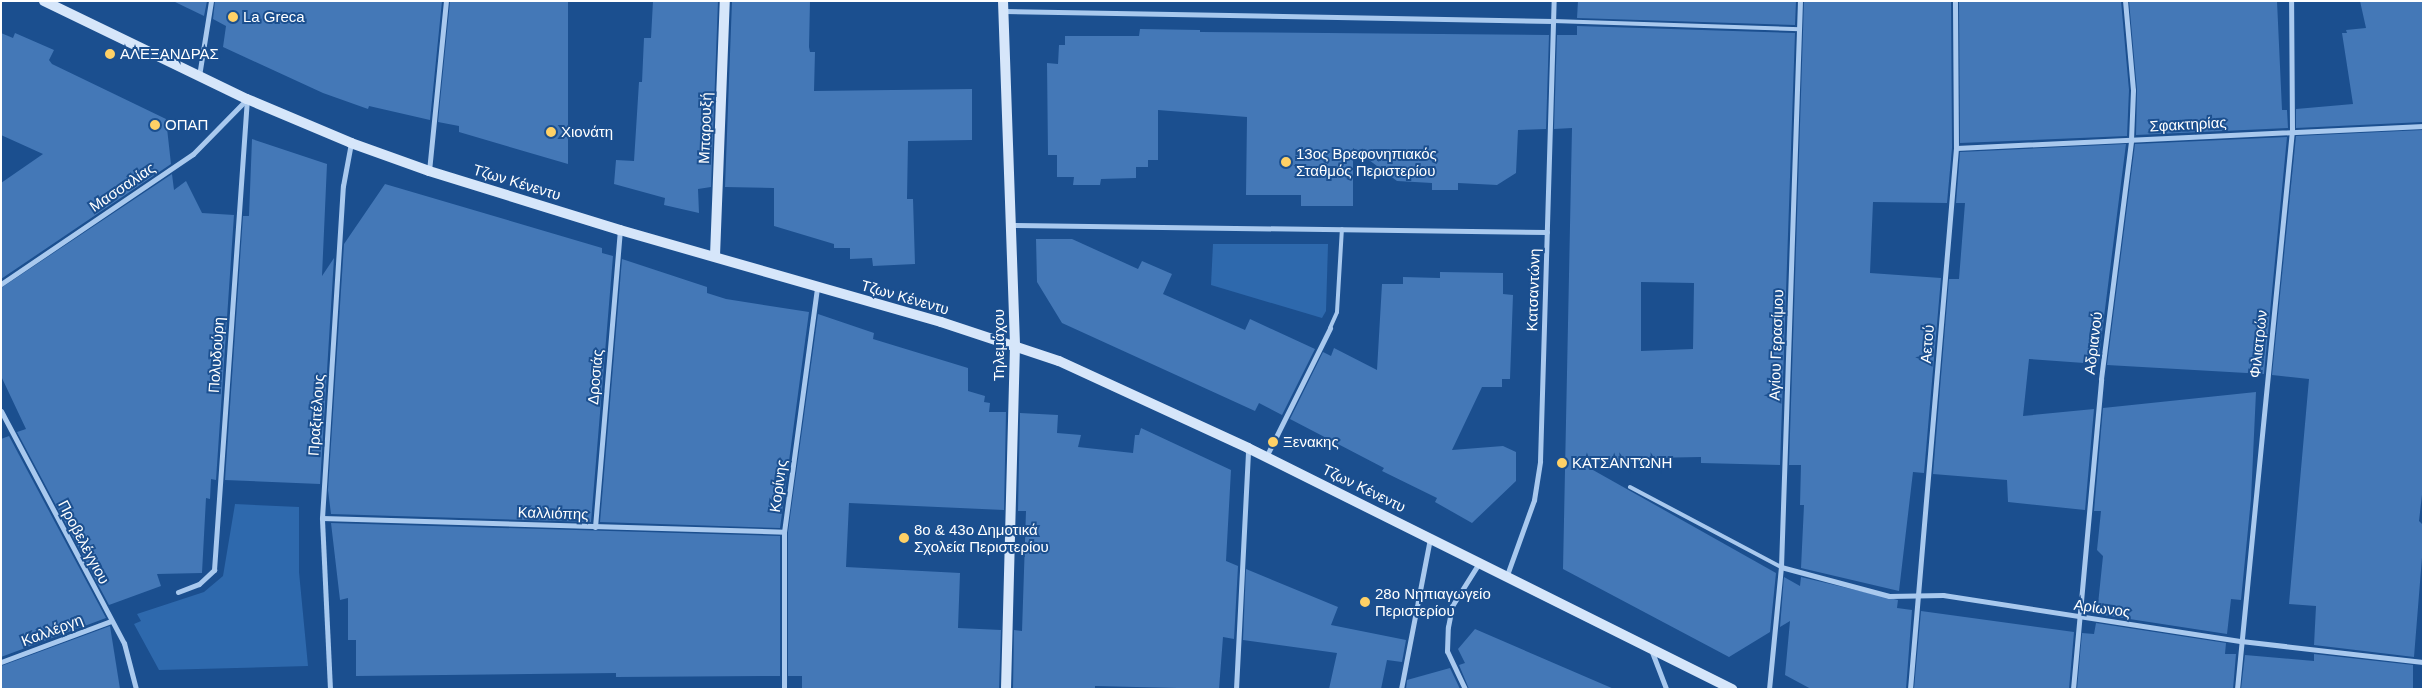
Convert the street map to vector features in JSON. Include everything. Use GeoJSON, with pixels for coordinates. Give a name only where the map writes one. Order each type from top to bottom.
{"type":"FeatureCollection","features":[{"type":"Feature","properties":{"kind":"street","name":"Τζων Κένεντυ"},"geometry":{"type":"LineString","coordinates":[[44,1],[247,99],[351,143],[429,171],[620,230],[715,256],[817,288],[1015,345],[1059,361],[1248,448],[1507,575],[1652,652],[1732,689]]}},
{"type":"Feature","properties":{"kind":"street"},"geometry":{"type":"LineString","coordinates":[[198,77],[211,1]]}},
{"type":"Feature","properties":{"kind":"street"},"geometry":{"type":"LineString","coordinates":[[429,171],[446,1]]}},
{"type":"Feature","properties":{"kind":"street","name":"Μπαρουξή"},"geometry":{"type":"LineString","coordinates":[[715,256],[725,1]]}},
{"type":"Feature","properties":{"kind":"street","name":"Κατσαντώνη"},"geometry":{"type":"LineString","coordinates":[[1507,575],[1534,500],[1540,461],[1554,1]]}},
{"type":"Feature","properties":{"kind":"street","name":"Αγίου Γερασίμου"},"geometry":{"type":"LineString","coordinates":[[1770,689],[1781,567],[1800,1]]}},
{"type":"Feature","properties":{"kind":"street","name":"Αετού"},"geometry":{"type":"LineString","coordinates":[[1910,689],[1956,148],[1955,1]]}},
{"type":"Feature","properties":{"kind":"street","name":"Αδριανού"},"geometry":{"type":"LineString","coordinates":[[2073,689],[2101,379],[2131,140],[2132,90],[2125,1]]}},
{"type":"Feature","properties":{"kind":"street","name":"Φιλιατρών"},"geometry":{"type":"LineString","coordinates":[[2237,689],[2292,130],[2291,1]]}},
{"type":"Feature","properties":{"kind":"street"},"geometry":{"type":"LineString","coordinates":[[1003,6],[1553,21]]}},
{"type":"Feature","properties":{"kind":"street","name":"Τηλεμάχου"},"geometry":{"type":"LineString","coordinates":[[1003,6],[1015,345],[1006,689]]}},
{"type":"Feature","properties":{"kind":"street","name":"Μασσαλίας"},"geometry":{"type":"LineString","coordinates":[[1,284],[193,154],[247,99]]}},
{"type":"Feature","properties":{"kind":"street","name":"Πολυδούρη"},"geometry":{"type":"LineString","coordinates":[[178,592],[199,584],[214,570],[247,99]]}},
{"type":"Feature","properties":{"kind":"street","name":"Σφακτηρίας"},"geometry":{"type":"LineString","coordinates":[[1956,148],[2292,130],[2423,126]]}},
{"type":"Feature","properties":{"kind":"street","name":"Πραξιτέλους"},"geometry":{"type":"LineString","coordinates":[[330,689],[322,518],[343,186],[351,143]]}},
{"type":"Feature","properties":{"kind":"street"},"geometry":{"type":"LineString","coordinates":[[1012,225],[1547,232]]}},
{"type":"Feature","properties":{"kind":"street","name":"Δροσιάς"},"geometry":{"type":"LineString","coordinates":[[595,527],[620,230]]}},
{"type":"Feature","properties":{"kind":"street","name":"Κορίνης"},"geometry":{"type":"LineString","coordinates":[[784,689],[784,532],[817,288]]}},
{"type":"Feature","properties":{"kind":"street"},"geometry":{"type":"LineString","coordinates":[[1266,457],[1330,328]]}},
{"type":"Feature","properties":{"kind":"street","name":"Προβελέγγιου"},"geometry":{"type":"LineString","coordinates":[[1,411],[124,643],[136,689]]}},
{"type":"Feature","properties":{"kind":"street"},"geometry":{"type":"LineString","coordinates":[[1236,689],[1248,448]]}},
{"type":"Feature","properties":{"kind":"street","name":"Καλλιόπης"},"geometry":{"type":"LineString","coordinates":[[322,518],[784,532]]}},
{"type":"Feature","properties":{"kind":"street"},"geometry":{"type":"LineString","coordinates":[[1402,689],[1430,538]]}},
{"type":"Feature","properties":{"kind":"street"},"geometry":{"type":"LineString","coordinates":[[1466,689],[1447,651],[1448,627],[1452,606],[1479,562]]}},
{"type":"Feature","properties":{"kind":"street","name":"Αρίωνος"},"geometry":{"type":"LineString","coordinates":[[1781,567],[1889,596],[1918,598],[1943,596],[2241,641],[2423,662]]}},
{"type":"Feature","properties":{"kind":"street","name":"Καλλέργη"},"geometry":{"type":"LineString","coordinates":[[1,662],[111,620]]}},
{"type":"Feature","properties":{"kind":"street"},"geometry":{"type":"LineString","coordinates":[[1652,652],[1666,689]]}},
{"type":"Feature","properties":{"kind":"lane"},"geometry":{"type":"LineString","coordinates":[[1553,21],[1800,29]]}},
{"type":"Feature","properties":{"kind":"lane"},"geometry":{"type":"LineString","coordinates":[[1330,328],[1337,312],[1342,229]]}},
{"type":"Feature","properties":{"kind":"lane"},"geometry":{"type":"LineString","coordinates":[[1630,487],[1781,567]]}},
{"type":"Feature","properties":{"kind":"shaded area"},"geometry":{"type":"Polygon","coordinates":[[[1213,244],[1328,244],[1326,311],[1322,318],[1211,285],[1213,244]]]}},
{"type":"Feature","properties":{"kind":"shaded area"},"geometry":{"type":"Polygon","coordinates":[[[235,504],[299,507],[299,572],[308,666],[159,670],[134,624],[141,621],[137,614],[204,592],[223,576],[235,504]]]}},
{"type":"Feature","properties":{"kind":"building"},"geometry":{"type":"Polygon","coordinates":[[[173,1],[207,1],[204,16],[173,1]]]}},
{"type":"Feature","properties":{"kind":"building"},"geometry":{"type":"Polygon","coordinates":[[[215,1],[442,1],[430,120],[369,106],[368,109],[323,93],[223,47],[226,26],[213,19],[215,1]]]}},
{"type":"Feature","properties":{"kind":"building"},"geometry":{"type":"Polygon","coordinates":[[[450,1],[568,1],[568,164],[459,132],[459,126],[438,122],[450,1]]]}},
{"type":"Feature","properties":{"kind":"building"},"geometry":{"type":"Polygon","coordinates":[[[653,1],[718,1],[711,187],[698,189],[699,213],[664,205],[665,198],[614,184],[616,160],[634,161],[639,82],[642,82],[644,38],[651,38],[653,1]]]}},
{"type":"Feature","properties":{"kind":"building"},"geometry":{"type":"Polygon","coordinates":[[[732,1],[810,1],[809,47],[810,52],[815,52],[814,91],[972,89],[972,140],[908,141],[907,199],[913,199],[915,264],[873,266],[872,258],[850,259],[850,248],[834,248],[834,244],[774,226],[774,188],[725,187],[732,1]]]}},
{"type":"Feature","properties":{"kind":"building"},"geometry":{"type":"Polygon","coordinates":[[[1578,1],[1796,1],[1795,25],[1577,18],[1578,1]]]}},
{"type":"Feature","properties":{"kind":"building"},"geometry":{"type":"Polygon","coordinates":[[[1804,1],[1951,1],[1952,148],[1947,203],[1873,202],[1870,273],[1941,278],[1924,473],[1913,472],[1899,591],[1801,568],[1804,505],[1800,505],[1801,465],[1789,465],[1804,1]]]}},
{"type":"Feature","properties":{"kind":"building"},"geometry":{"type":"Polygon","coordinates":[[[1959,1],[2121,1],[2129,90],[2127,136],[1960,143],[1959,1]]]}},
{"type":"Feature","properties":{"kind":"building"},"geometry":{"type":"Polygon","coordinates":[[[2129,1],[2277,1],[2282,110],[2287,110],[2288,128],[2136,135],[2137,90],[2129,1]]]}},
{"type":"Feature","properties":{"kind":"building"},"geometry":{"type":"Polygon","coordinates":[[[2360,1],[2423,1],[2423,122],[2296,128],[2296,109],[2353,104],[2342,33],[2347,33],[2346,30],[2366,28],[2360,1]]]}},
{"type":"Feature","properties":{"kind":"building"},"geometry":{"type":"Polygon","coordinates":[[[1577,26],[1795,33],[1780,465],[1701,463],[1701,457],[1647,458],[1647,462],[1577,461],[1776,573],[1770,632],[1729,657],[1563,569],[1572,128],[1554,129],[1557,35],[1577,35],[1577,26]],[[1641,282],[1641,351],[1693,349],[1694,283],[1641,282]]]}},
{"type":"Feature","properties":{"kind":"building"},"geometry":{"type":"Polygon","coordinates":[[[1140,29],[1200,30],[1200,32],[1549,35],[1546,129],[1518,130],[1516,173],[1497,185],[1458,183],[1458,190],[1432,190],[1432,183],[1397,181],[1353,148],[1353,206],[1301,206],[1301,195],[1246,195],[1247,117],[1158,110],[1158,160],[1148,160],[1148,167],[1136,167],[1136,178],[1101,179],[1100,185],[1073,185],[1074,177],[1057,177],[1057,155],[1048,155],[1047,63],[1058,64],[1059,45],[1065,45],[1065,36],[1139,36],[1140,29]]]}},
{"type":"Feature","properties":{"kind":"building"},"geometry":{"type":"Polygon","coordinates":[[[1,33],[13,38],[15,33],[54,50],[49,60],[52,64],[166,119],[171,164],[1,279],[1,183],[43,154],[1,135],[1,33]]]}},
{"type":"Feature","properties":{"kind":"building"},"geometry":{"type":"Polygon","coordinates":[[[2423,130],[2423,486],[2419,521],[2423,525],[2423,545],[2414,657],[2314,645],[2316,606],[2289,604],[2309,379],[2272,375],[2296,136],[2423,130]]]}},
{"type":"Feature","properties":{"kind":"building"},"geometry":{"type":"Polygon","coordinates":[[[2287,137],[2264,374],[2107,365],[2135,144],[2287,137]]]}},
{"type":"Feature","properties":{"kind":"building"},"geometry":{"type":"Polygon","coordinates":[[[252,139],[327,164],[322,276],[334,258],[320,484],[225,480],[243,216],[249,216],[252,139]]]}},
{"type":"Feature","properties":{"kind":"building"},"geometry":{"type":"Polygon","coordinates":[[[2126,144],[2098,364],[2029,359],[2023,416],[2094,409],[2085,510],[2008,502],[2007,480],[1933,474],[1949,279],[1959,279],[1965,203],[1956,203],[1960,152],[2126,144]]]}},
{"type":"Feature","properties":{"kind":"building"},"geometry":{"type":"Polygon","coordinates":[[[172,174],[174,190],[186,181],[202,213],[234,215],[216,480],[211,479],[210,499],[206,498],[202,573],[157,574],[161,586],[109,605],[17,432],[26,429],[1,376],[1,288],[172,174]]]}},
{"type":"Feature","properties":{"kind":"building"},"geometry":{"type":"Polygon","coordinates":[[[385,184],[602,248],[602,253],[613,256],[591,522],[331,514],[328,490],[344,244],[385,184]]]}},
{"type":"Feature","properties":{"kind":"building"},"geometry":{"type":"Polygon","coordinates":[[[1036,239],[1072,239],[1138,269],[1142,261],[1172,274],[1163,294],[1245,330],[1250,319],[1315,349],[1282,415],[1259,403],[1255,411],[1062,323],[1037,282],[1036,239]]]}},
{"type":"Feature","properties":{"kind":"building"},"geometry":{"type":"Polygon","coordinates":[[[622,259],[707,287],[707,293],[726,299],[809,312],[780,528],[600,522],[622,259]]]}},
{"type":"Feature","properties":{"kind":"building"},"geometry":{"type":"Polygon","coordinates":[[[1440,272],[1503,273],[1503,294],[1513,295],[1510,379],[1502,379],[1502,387],[1482,387],[1452,450],[1503,446],[1516,452],[1516,481],[1472,523],[1435,502],[1437,498],[1382,471],[1384,468],[1290,419],[1323,352],[1331,356],[1334,348],[1377,370],[1382,284],[1403,284],[1403,277],[1440,278],[1440,272]]]}},
{"type":"Feature","properties":{"kind":"building"},"geometry":{"type":"Polygon","coordinates":[[[818,314],[874,333],[873,339],[968,368],[968,391],[985,396],[984,402],[990,403],[989,412],[1006,412],[1004,510],[849,503],[846,567],[960,573],[958,628],[1001,630],[999,689],[802,689],[802,676],[788,676],[788,532],[818,314]]]}},
{"type":"Feature","properties":{"kind":"building"},"geometry":{"type":"Polygon","coordinates":[[[2256,392],[2251,499],[2241,600],[2231,599],[2227,634],[2097,614],[2103,556],[2097,550],[2101,511],[2094,511],[2103,408],[2256,392]]]}},
{"type":"Feature","properties":{"kind":"building"},"geometry":{"type":"Polygon","coordinates":[[[1020,413],[1058,415],[1057,433],[1081,435],[1078,447],[1133,453],[1135,435],[1139,435],[1141,428],[1231,470],[1226,561],[1238,566],[1234,639],[1223,637],[1219,689],[1095,686],[1095,689],[1013,689],[1014,630],[1022,631],[1026,511],[1018,511],[1020,413]]]}},
{"type":"Feature","properties":{"kind":"building"},"geometry":{"type":"Polygon","coordinates":[[[9,436],[106,618],[1,657],[1,439],[9,436]]]}},
{"type":"Feature","properties":{"kind":"building"},"geometry":{"type":"Polygon","coordinates":[[[331,523],[780,536],[780,676],[616,677],[616,673],[356,676],[356,640],[348,640],[348,598],[340,600],[331,523]]]}},
{"type":"Feature","properties":{"kind":"building"},"geometry":{"type":"Polygon","coordinates":[[[1246,569],[1338,607],[1331,625],[1406,640],[1402,662],[1387,660],[1381,689],[1329,689],[1337,653],[1243,640],[1246,569]]]}},
{"type":"Feature","properties":{"kind":"building"},"geometry":{"type":"Polygon","coordinates":[[[1784,577],[1800,586],[1801,577],[1898,600],[1897,608],[1912,610],[1906,689],[1811,689],[1785,675],[1790,621],[1780,627],[1784,577]]]}},
{"type":"Feature","properties":{"kind":"building"},"geometry":{"type":"Polygon","coordinates":[[[1921,611],[2074,632],[2069,689],[1914,689],[1921,611]]]}},
{"type":"Feature","properties":{"kind":"building"},"geometry":{"type":"Polygon","coordinates":[[[2096,623],[2226,643],[2225,654],[2236,654],[2233,689],[2077,689],[2082,633],[2094,634],[2096,623]]]}},
{"type":"Feature","properties":{"kind":"building"},"geometry":{"type":"Polygon","coordinates":[[[110,626],[120,689],[1,689],[1,666],[110,626]]]}},
{"type":"Feature","properties":{"kind":"building"},"geometry":{"type":"Polygon","coordinates":[[[1475,629],[1614,689],[1469,689],[1459,665],[1465,663],[1458,649],[1475,629]]]}},
{"type":"Feature","properties":{"kind":"building"},"geometry":{"type":"Polygon","coordinates":[[[2314,654],[2413,665],[2413,689],[2241,689],[2245,655],[2314,661],[2314,654]]]}},
{"type":"Feature","properties":{"kind":"building"},"geometry":{"type":"Polygon","coordinates":[[[1450,668],[1460,689],[1406,689],[1407,680],[1450,668]]]}},
{"type":"Feature","properties":{"kind":"place","name":"La Greca"},"geometry":{"type":"Point","coordinates":[233,17]}},
{"type":"Feature","properties":{"kind":"place","name":"ΑΛΕΞΑΝΔΡΑΣ"},"geometry":{"type":"Point","coordinates":[110,54]}},
{"type":"Feature","properties":{"kind":"place","name":"ΟΠΑΠ"},"geometry":{"type":"Point","coordinates":[155,125]}},
{"type":"Feature","properties":{"kind":"place","name":"Χιονάτη"},"geometry":{"type":"Point","coordinates":[551,132]}},
{"type":"Feature","properties":{"kind":"place","name":"13ος Βρεφονηπιακός Σταθμός Περιστερίου"},"geometry":{"type":"Point","coordinates":[1286,162]}},
{"type":"Feature","properties":{"kind":"place","name":"Ξενακης"},"geometry":{"type":"Point","coordinates":[1273,442]}},
{"type":"Feature","properties":{"kind":"place","name":"ΚΑΤΣΑΝΤΏΝΗ"},"geometry":{"type":"Point","coordinates":[1562,463]}},
{"type":"Feature","properties":{"kind":"place","name":"8ο & 43ο Δημοτικά Σχολεία Περιστερίου"},"geometry":{"type":"Point","coordinates":[904,538]}},
{"type":"Feature","properties":{"kind":"place","name":"28ο Νηπιαγωγείο Περιστερίου"},"geometry":{"type":"Point","coordinates":[1365,602]}}]}
